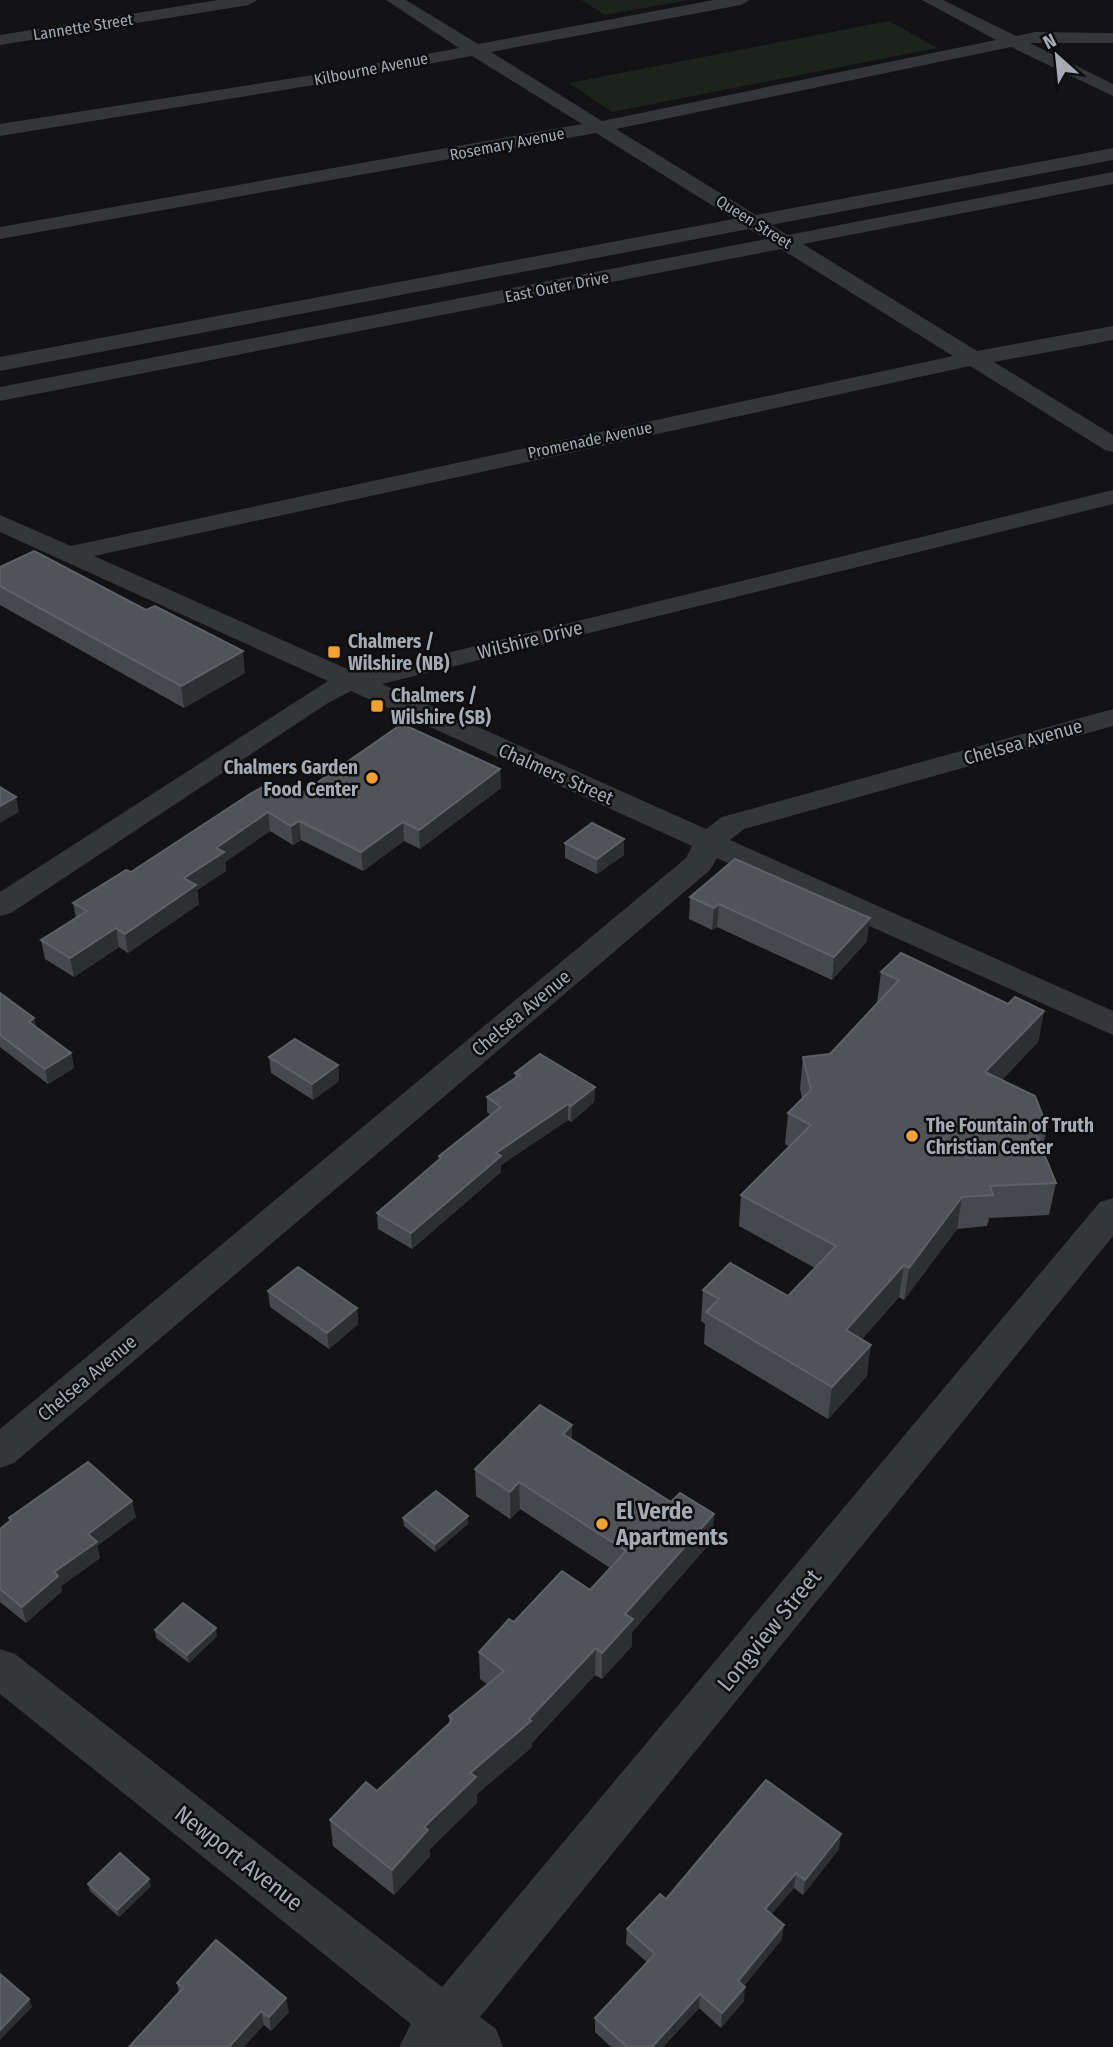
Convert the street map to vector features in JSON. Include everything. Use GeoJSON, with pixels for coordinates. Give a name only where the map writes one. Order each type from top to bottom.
{"type":"FeatureCollection","features":[{"type":"Feature","properties":{"kind":"street","name":"Lannette Street"},"geometry":{"type":"LineString","coordinates":[[0,40],[249,0]]}},
{"type":"Feature","properties":{"kind":"street","name":"Queen Street"},"geometry":{"type":"LineString","coordinates":[[394,0],[1113,445]]}},
{"type":"Feature","properties":{"kind":"street","name":"Kilbourne Avenue"},"geometry":{"type":"LineString","coordinates":[[0,130],[326,78],[741,0]]}},
{"type":"Feature","properties":{"kind":"street"},"geometry":{"type":"LineString","coordinates":[[930,0],[1113,91]]}},
{"type":"Feature","properties":{"kind":"street","name":"Rosemary Avenue"},"geometry":{"type":"LineString","coordinates":[[0,233],[599,127],[1012,41],[1035,37],[1113,38]]}},
{"type":"Feature","properties":{"kind":"street","name":"East Outer Drive"},"geometry":{"type":"LineString","coordinates":[[0,364],[1113,154]]}},
{"type":"Feature","properties":{"kind":"street","name":"East Outer Drive"},"geometry":{"type":"LineString","coordinates":[[0,394],[1113,178]]}},
{"type":"Feature","properties":{"kind":"street"},"geometry":{"type":"LineString","coordinates":[[955,184],[964,196],[986,203]]}},
{"type":"Feature","properties":{"kind":"street"},"geometry":{"type":"LineString","coordinates":[[0,212],[30,228]]}},
{"type":"Feature","properties":{"kind":"street","name":"Promenade Avenue"},"geometry":{"type":"LineString","coordinates":[[68,554],[973,359],[1113,333]]}},
{"type":"Feature","properties":{"kind":"street"},"geometry":{"type":"LineString","coordinates":[[106,345],[122,371]]}},
{"type":"Feature","properties":{"kind":"street","name":"Wilshire Drive"},"geometry":{"type":"LineString","coordinates":[[0,906],[317,697],[350,681],[387,675],[1113,497]]}},
{"type":"Feature","properties":{"kind":"street","name":"Chalmers Street"},"geometry":{"type":"LineString","coordinates":[[0,523],[1113,1024]]}},
{"type":"Feature","properties":{"kind":"street"},"geometry":{"type":"LineString","coordinates":[[0,550],[27,535]]}},
{"type":"Feature","properties":{"kind":"street","name":"Chelsea Avenue"},"geometry":{"type":"LineString","coordinates":[[0,1452],[699,863],[709,842],[733,823],[1113,717]]}},
{"type":"Feature","properties":{"kind":"street","name":"Longview Street"},"geometry":{"type":"LineString","coordinates":[[449,2038],[1113,1211]]}},
{"type":"Feature","properties":{"kind":"street","name":"Newport Avenue"},"geometry":{"type":"LineString","coordinates":[[0,1668],[449,2038]]}},
{"type":"Feature","properties":{"kind":"shaded area"},"geometry":{"type":"Polygon","coordinates":[[[581,0],[689,0],[605,15],[581,0]]]}},
{"type":"Feature","properties":{"kind":"shaded area"},"geometry":{"type":"Polygon","coordinates":[[[889,21],[937,48],[612,112],[569,83],[889,21]]]}},
{"type":"Feature","properties":{"kind":"building"},"geometry":{"type":"Polygon","coordinates":[[[34,551],[146,610],[155,606],[243,651],[181,686],[0,586],[0,567],[34,551]]]}},
{"type":"Feature","properties":{"kind":"building"},"geometry":{"type":"Polygon","coordinates":[[[402,724],[500,769],[419,830],[403,822],[361,852],[299,821],[291,826],[268,812],[216,848],[224,852],[184,878],[196,885],[125,934],[116,928],[70,958],[41,940],[87,911],[73,903],[126,870],[131,872],[250,794],[270,783],[295,798],[402,724]]]}},
{"type":"Feature","properties":{"kind":"building"},"geometry":{"type":"Polygon","coordinates":[[[0,787],[16,797],[0,806],[0,787]]]}},
{"type":"Feature","properties":{"kind":"building"},"geometry":{"type":"Polygon","coordinates":[[[592,823],[624,839],[597,859],[565,843],[592,823]]]}},
{"type":"Feature","properties":{"kind":"building"},"geometry":{"type":"Polygon","coordinates":[[[735,859],[870,918],[834,957],[719,904],[714,908],[690,897],[735,859]]]}},
{"type":"Feature","properties":{"kind":"building"},"geometry":{"type":"Polygon","coordinates":[[[901,953],[1008,1004],[1015,997],[1044,1011],[985,1072],[1035,1096],[1047,1127],[1033,1127],[1056,1183],[990,1186],[993,1195],[962,1197],[909,1268],[904,1265],[846,1330],[871,1345],[832,1387],[706,1312],[719,1299],[703,1290],[730,1263],[788,1296],[836,1246],[741,1195],[811,1125],[788,1113],[811,1090],[803,1057],[830,1054],[899,980],[881,972],[901,953]]]}},
{"type":"Feature","properties":{"kind":"building"},"geometry":{"type":"Polygon","coordinates":[[[0,993],[34,1018],[29,1022],[71,1053],[45,1069],[0,1035],[0,993]]]}},
{"type":"Feature","properties":{"kind":"building"},"geometry":{"type":"Polygon","coordinates":[[[295,1039],[338,1065],[312,1084],[269,1057],[295,1039]]]}},
{"type":"Feature","properties":{"kind":"building"},"geometry":{"type":"Polygon","coordinates":[[[540,1054],[595,1087],[571,1106],[568,1104],[496,1153],[501,1156],[411,1233],[377,1213],[441,1158],[439,1156],[501,1107],[487,1097],[520,1075],[515,1073],[540,1054]]]}},
{"type":"Feature","properties":{"kind":"building"},"geometry":{"type":"Polygon","coordinates":[[[298,1267],[357,1308],[327,1333],[268,1291],[298,1267]]]}},
{"type":"Feature","properties":{"kind":"building"},"geometry":{"type":"Polygon","coordinates":[[[540,1405],[572,1425],[563,1434],[671,1502],[680,1493],[714,1514],[625,1614],[633,1619],[602,1653],[596,1648],[529,1719],[531,1721],[470,1773],[476,1777],[424,1827],[428,1830],[392,1870],[330,1820],[366,1782],[377,1791],[453,1720],[449,1716],[504,1671],[479,1652],[509,1619],[514,1622],[562,1571],[590,1590],[626,1551],[519,1482],[510,1492],[475,1469],[540,1405]]]}},
{"type":"Feature","properties":{"kind":"building"},"geometry":{"type":"Polygon","coordinates":[[[88,1462],[132,1501],[88,1534],[97,1542],[54,1572],[58,1576],[22,1607],[0,1589],[0,1529],[11,1520],[9,1518],[88,1462]]]}},
{"type":"Feature","properties":{"kind":"building"},"geometry":{"type":"Polygon","coordinates":[[[436,1491],[468,1516],[435,1544],[403,1518],[436,1491]]]}},
{"type":"Feature","properties":{"kind":"building"},"geometry":{"type":"Polygon","coordinates":[[[183,1603],[216,1628],[187,1655],[155,1630],[183,1603]]]}},
{"type":"Feature","properties":{"kind":"building"},"geometry":{"type":"Polygon","coordinates":[[[766,1780],[841,1834],[805,1880],[796,1873],[765,1909],[784,1925],[738,1981],[745,1987],[722,2013],[700,1994],[652,2047],[627,2047],[595,2018],[655,1954],[627,1929],[660,1894],[666,1899],[766,1780]]]}},
{"type":"Feature","properties":{"kind":"building"},"geometry":{"type":"Polygon","coordinates":[[[120,1853],[149,1879],[117,1910],[88,1884],[120,1853]]]}},
{"type":"Feature","properties":{"kind":"building"},"geometry":{"type":"Polygon","coordinates":[[[216,1940],[286,1998],[269,2017],[261,2011],[229,2047],[129,2047],[183,1988],[177,1983],[216,1940]]]}},
{"type":"Feature","properties":{"kind":"building"},"geometry":{"type":"Polygon","coordinates":[[[0,1974],[29,1999],[0,2030],[0,1974]]]}},
{"type":"Feature","properties":{"kind":"place","name":"Chalmers / Wilshire (NB)"},"geometry":{"type":"Point","coordinates":[334,652]}},
{"type":"Feature","properties":{"kind":"place","name":"Chalmers / Wilshire (SB)"},"geometry":{"type":"Point","coordinates":[377,706]}},
{"type":"Feature","properties":{"kind":"place","name":"Chalmers Garden Food Center"},"geometry":{"type":"Point","coordinates":[372,778]}},
{"type":"Feature","properties":{"kind":"place","name":"The Fountain of Truth Christian Center"},"geometry":{"type":"Point","coordinates":[912,1136]}},
{"type":"Feature","properties":{"kind":"place","name":"El Verde Apartments"},"geometry":{"type":"Point","coordinates":[602,1524]}}]}
